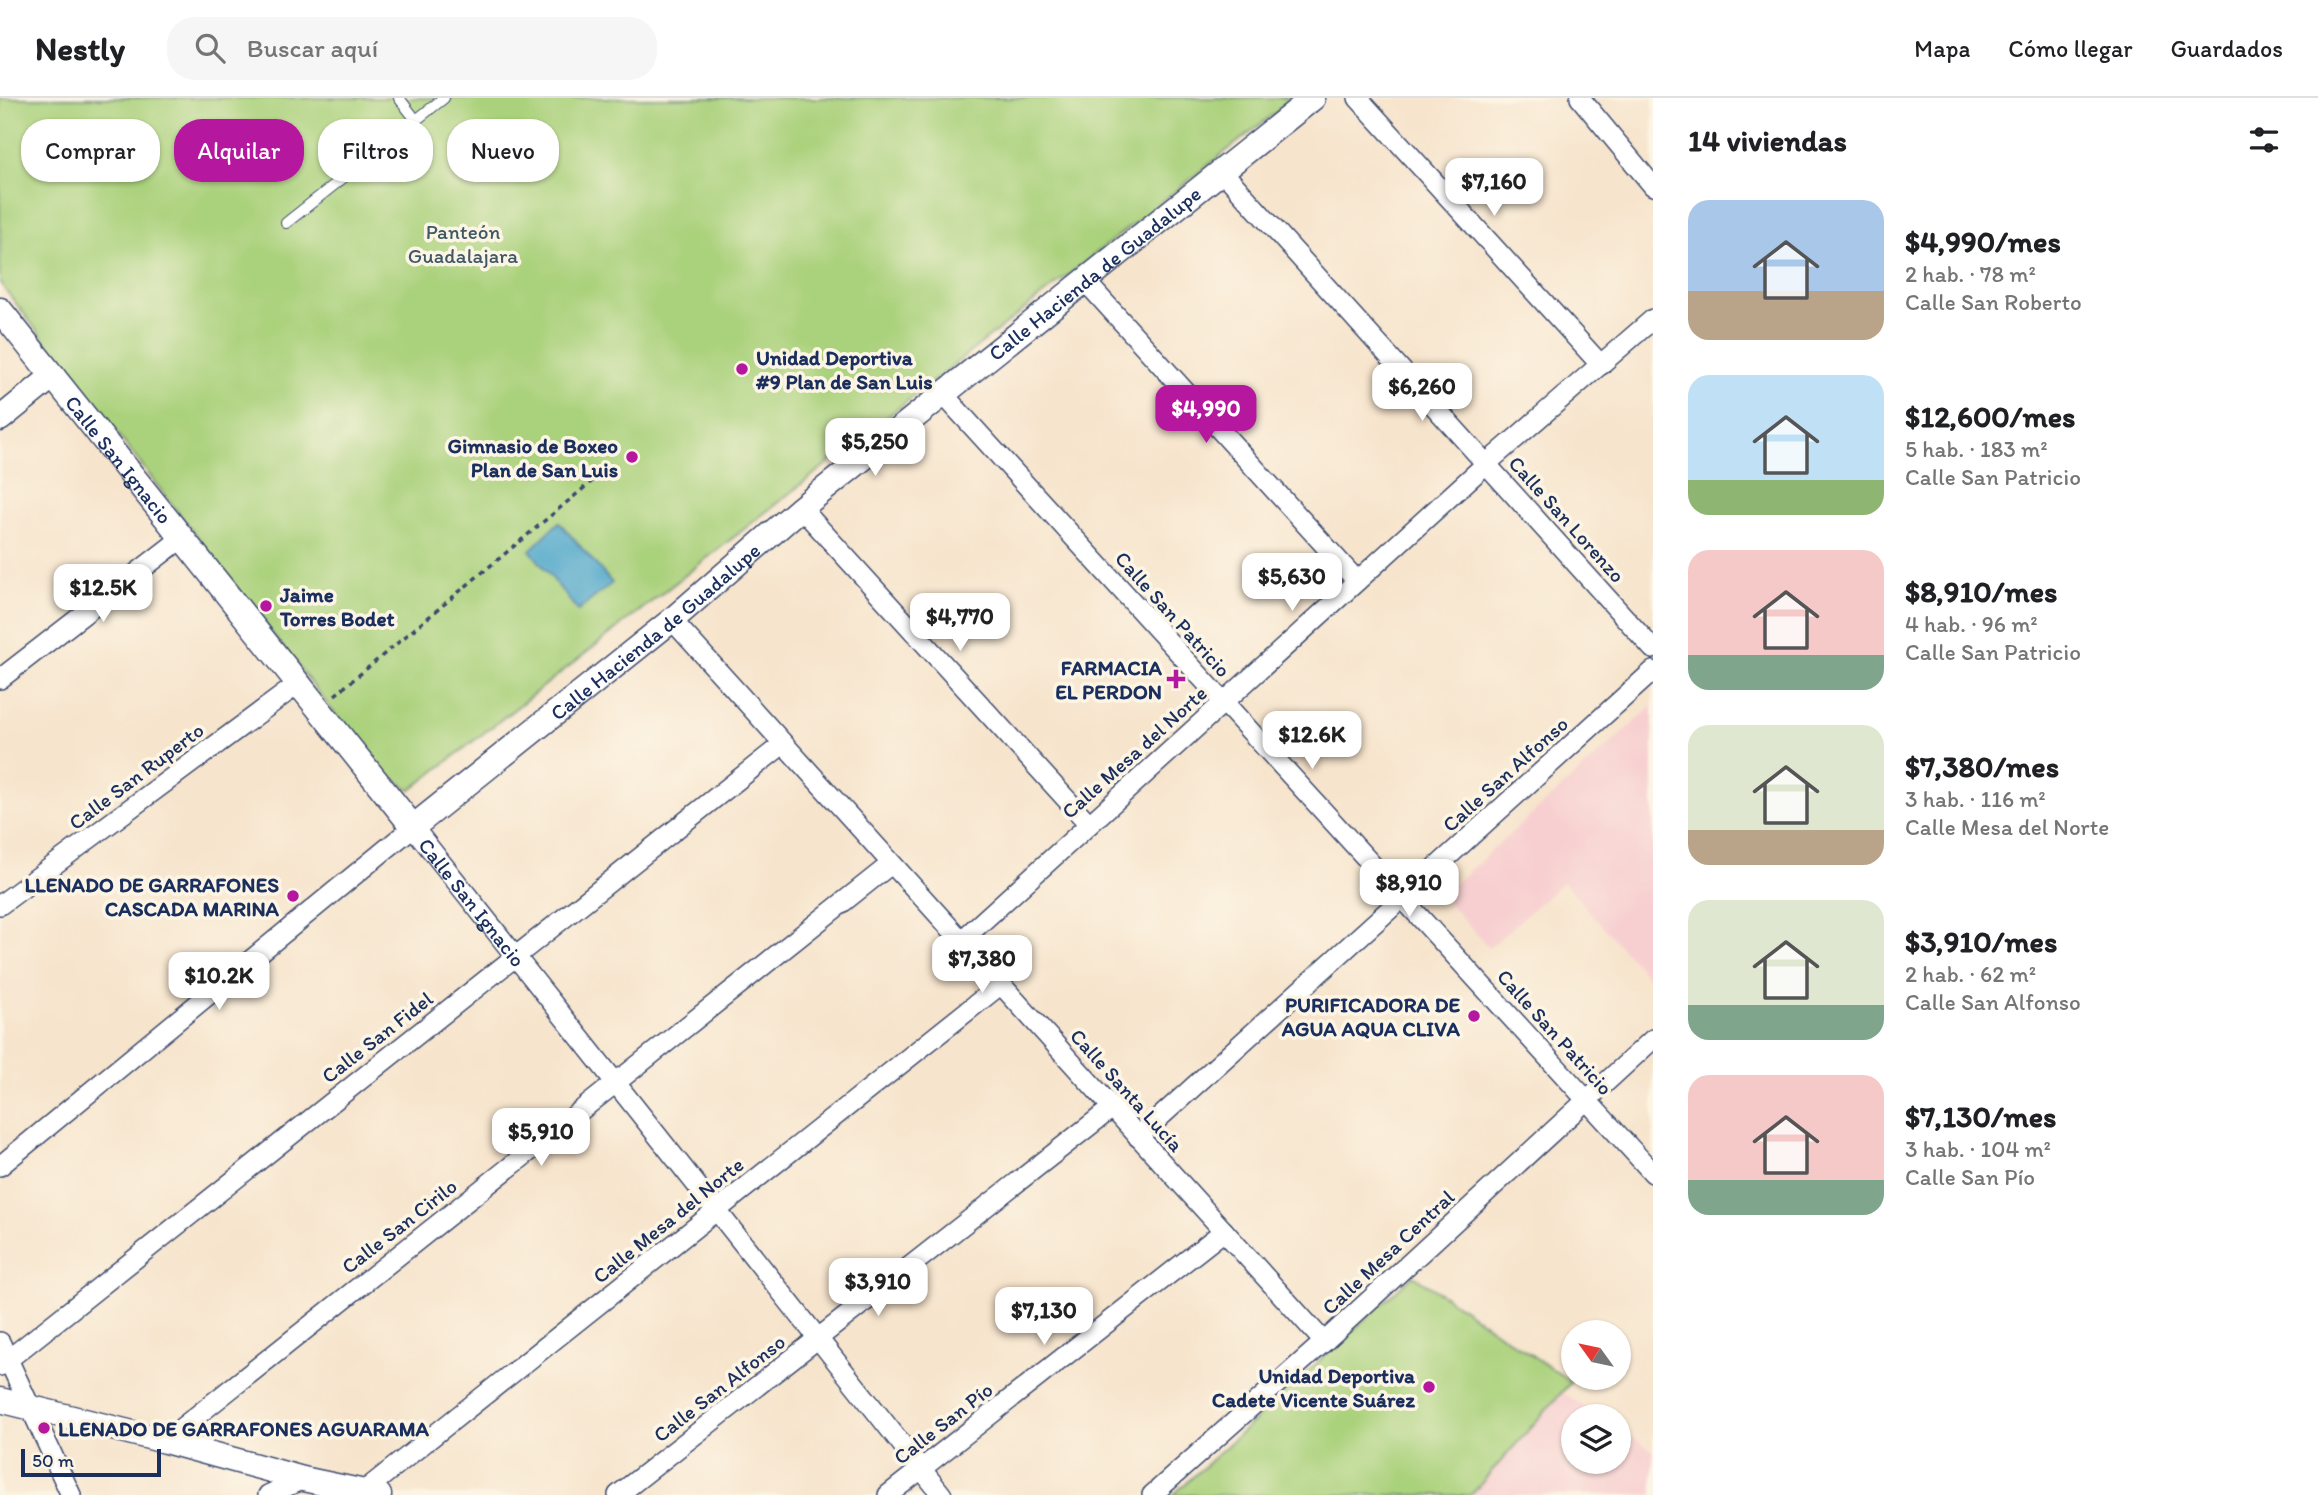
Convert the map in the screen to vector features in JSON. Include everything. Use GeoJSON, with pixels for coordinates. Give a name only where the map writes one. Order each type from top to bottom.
{"type":"FeatureCollection","features":[{"type":"Feature","properties":{"kind":"street","name":"Calle Hacienda de Guadalupe"},"geometry":{"type":"LineString","coordinates":[[0,1166],[413,827],[672,620],[801,508],[1313,98]]}},
{"type":"Feature","properties":{"kind":"street"},"geometry":{"type":"LineString","coordinates":[[1358,98],[1601,365]]}},
{"type":"Feature","properties":{"kind":"street"},"geometry":{"type":"LineString","coordinates":[[1580,98],[1653,186]]}},
{"type":"Feature","properties":{"kind":"street","name":"Calle San Lorenzo"},"geometry":{"type":"LineString","coordinates":[[1222,171],[1653,649]]}},
{"type":"Feature","properties":{"kind":"street"},"geometry":{"type":"LineString","coordinates":[[1086,282],[1357,581]]}},
{"type":"Feature","properties":{"kind":"street","name":"Calle San Ignacio"},"geometry":{"type":"LineString","coordinates":[[0,310],[942,1495]]}},
{"type":"Feature","properties":{"kind":"street","name":"Calle Mesa del Norte"},"geometry":{"type":"LineString","coordinates":[[961,941],[1486,464],[1653,319]]}},
{"type":"Feature","properties":{"kind":"street"},"geometry":{"type":"LineString","coordinates":[[0,419],[53,376]]}},
{"type":"Feature","properties":{"kind":"street","name":"Calle San Patricio"},"geometry":{"type":"LineString","coordinates":[[943,394],[1653,1173]]}},
{"type":"Feature","properties":{"kind":"street"},"geometry":{"type":"LineString","coordinates":[[801,508],[1089,824]]}},
{"type":"Feature","properties":{"kind":"street"},"geometry":{"type":"LineString","coordinates":[[0,679],[182,538]]}},
{"type":"Feature","properties":{"kind":"street","name":"Calle Santa Lucía"},"geometry":{"type":"LineString","coordinates":[[672,620],[1324,1342]]}},
{"type":"Feature","properties":{"kind":"street","name":"Calle San Alfonso"},"geometry":{"type":"LineString","coordinates":[[1138,1137],[1653,671]]}},
{"type":"Feature","properties":{"kind":"street","name":"Calle San Ruperto"},"geometry":{"type":"LineString","coordinates":[[0,905],[298,684]]}},
{"type":"Feature","properties":{"kind":"street","name":"Calle San Fidel"},"geometry":{"type":"LineString","coordinates":[[3,1355],[783,744]]}},
{"type":"Feature","properties":{"kind":"street","name":"Calle San Cirilo"},"geometry":{"type":"LineString","coordinates":[[165,1441],[891,864]]}},
{"type":"Feature","properties":{"kind":"street","name":"Calle Mesa del Norte"},"geometry":{"type":"LineString","coordinates":[[372,1493],[716,1210],[1000,985]]}},
{"type":"Feature","properties":{"kind":"street","name":"Calle Mesa Central"},"geometry":{"type":"LineString","coordinates":[[1152,1495],[1324,1342],[1653,1040]]}},
{"type":"Feature","properties":{"kind":"street","name":"Calle San Alfonso"},"geometry":{"type":"LineString","coordinates":[[618,1495],[1112,1108]]}},
{"type":"Feature","properties":{"kind":"street","name":"Calle San Pío"},"geometry":{"type":"LineString","coordinates":[[888,1495],[1224,1231]]}},
{"type":"Feature","properties":{"kind":"street"},"geometry":{"type":"LineString","coordinates":[[3,1355],[71,1495]]}},
{"type":"Feature","properties":{"kind":"street"},"geometry":{"type":"LineString","coordinates":[[0,1400],[303,1479],[372,1493]]}},
{"type":"Feature","properties":{"kind":"street"},"geometry":{"type":"LineString","coordinates":[[268,1495],[303,1479]]}},
{"type":"Feature","properties":{"kind":"lane"},"geometry":{"type":"LineString","coordinates":[[400,98],[415,119]]}},
{"type":"Feature","properties":{"kind":"lane"},"geometry":{"type":"LineString","coordinates":[[417,119],[444,98]]}},
{"type":"Feature","properties":{"kind":"lane"},"geometry":{"type":"LineString","coordinates":[[286,223],[338,182]]}},
{"type":"Feature","properties":{"kind":"path"},"geometry":{"type":"LineString","coordinates":[[345,686],[608,468]]}},
{"type":"Feature","properties":{"kind":"shaded area"},"geometry":{"type":"Polygon","coordinates":[[[1653,706],[1653,983],[1563,882],[1489,948],[1442,895],[1653,706]]]}},
{"type":"Feature","properties":{"kind":"shaded area"},"geometry":{"type":"Polygon","coordinates":[[[1562,1392],[1580,1404],[1561,1404],[1561,1474],[1631,1474],[1631,1437],[1653,1451],[1653,1495],[1471,1495],[1562,1392]]]}},
{"type":"Feature","properties":{"kind":"green space","name":"Unidad Deportiva #9 Plan de San Luis"},"geometry":{"type":"Polygon","coordinates":[[[0,98],[1294,98],[411,790],[377,768],[0,283],[0,98]]]}},
{"type":"Feature","properties":{"kind":"green space","name":"Unidad Deportiva Cadete Vicente Suárez"},"geometry":{"type":"Polygon","coordinates":[[[1413,1275],[1561,1375],[1561,1390],[1564,1390],[1471,1495],[1173,1495],[1413,1275]]]}},
{"type":"Feature","properties":{"kind":"water"},"geometry":{"type":"Polygon","coordinates":[[[559,522],[612,583],[578,611],[530,550],[559,522]]]}},
{"type":"Feature","properties":{"kind":"place","name":"Unidad Deportiva #9 Plan de San Luis"},"geometry":{"type":"Point","coordinates":[742,369]}},
{"type":"Feature","properties":{"kind":"place","name":"Gimnasio de Boxeo Plan de San Luis"},"geometry":{"type":"Point","coordinates":[632,457]}},
{"type":"Feature","properties":{"kind":"place","name":"Jaime Torres Bodet"},"geometry":{"type":"Point","coordinates":[266,606]}},
{"type":"Feature","properties":{"kind":"place","name":"FARMACIA EL PERDON"},"geometry":{"type":"Point","coordinates":[1176,679]}},
{"type":"Feature","properties":{"kind":"place","name":"LLENADO DE GARRAFONES CASCADA MARINA"},"geometry":{"type":"Point","coordinates":[293,896]}},
{"type":"Feature","properties":{"kind":"place","name":"PURIFICADORA DE AGUA AQUA CLIVA"},"geometry":{"type":"Point","coordinates":[1474,1016]}},
{"type":"Feature","properties":{"kind":"place","name":"Unidad Deportiva Cadete Vicente Suárez"},"geometry":{"type":"Point","coordinates":[1429,1387]}},
{"type":"Feature","properties":{"kind":"place","name":"LLENADO DE GARRAFONES AGUARAMA"},"geometry":{"type":"Point","coordinates":[44,1428]}},
{"type":"Feature","properties":{"kind":"park label","name":"Panteón Guadalajara"},"geometry":{"type":"Point","coordinates":[463,243]}}]}
